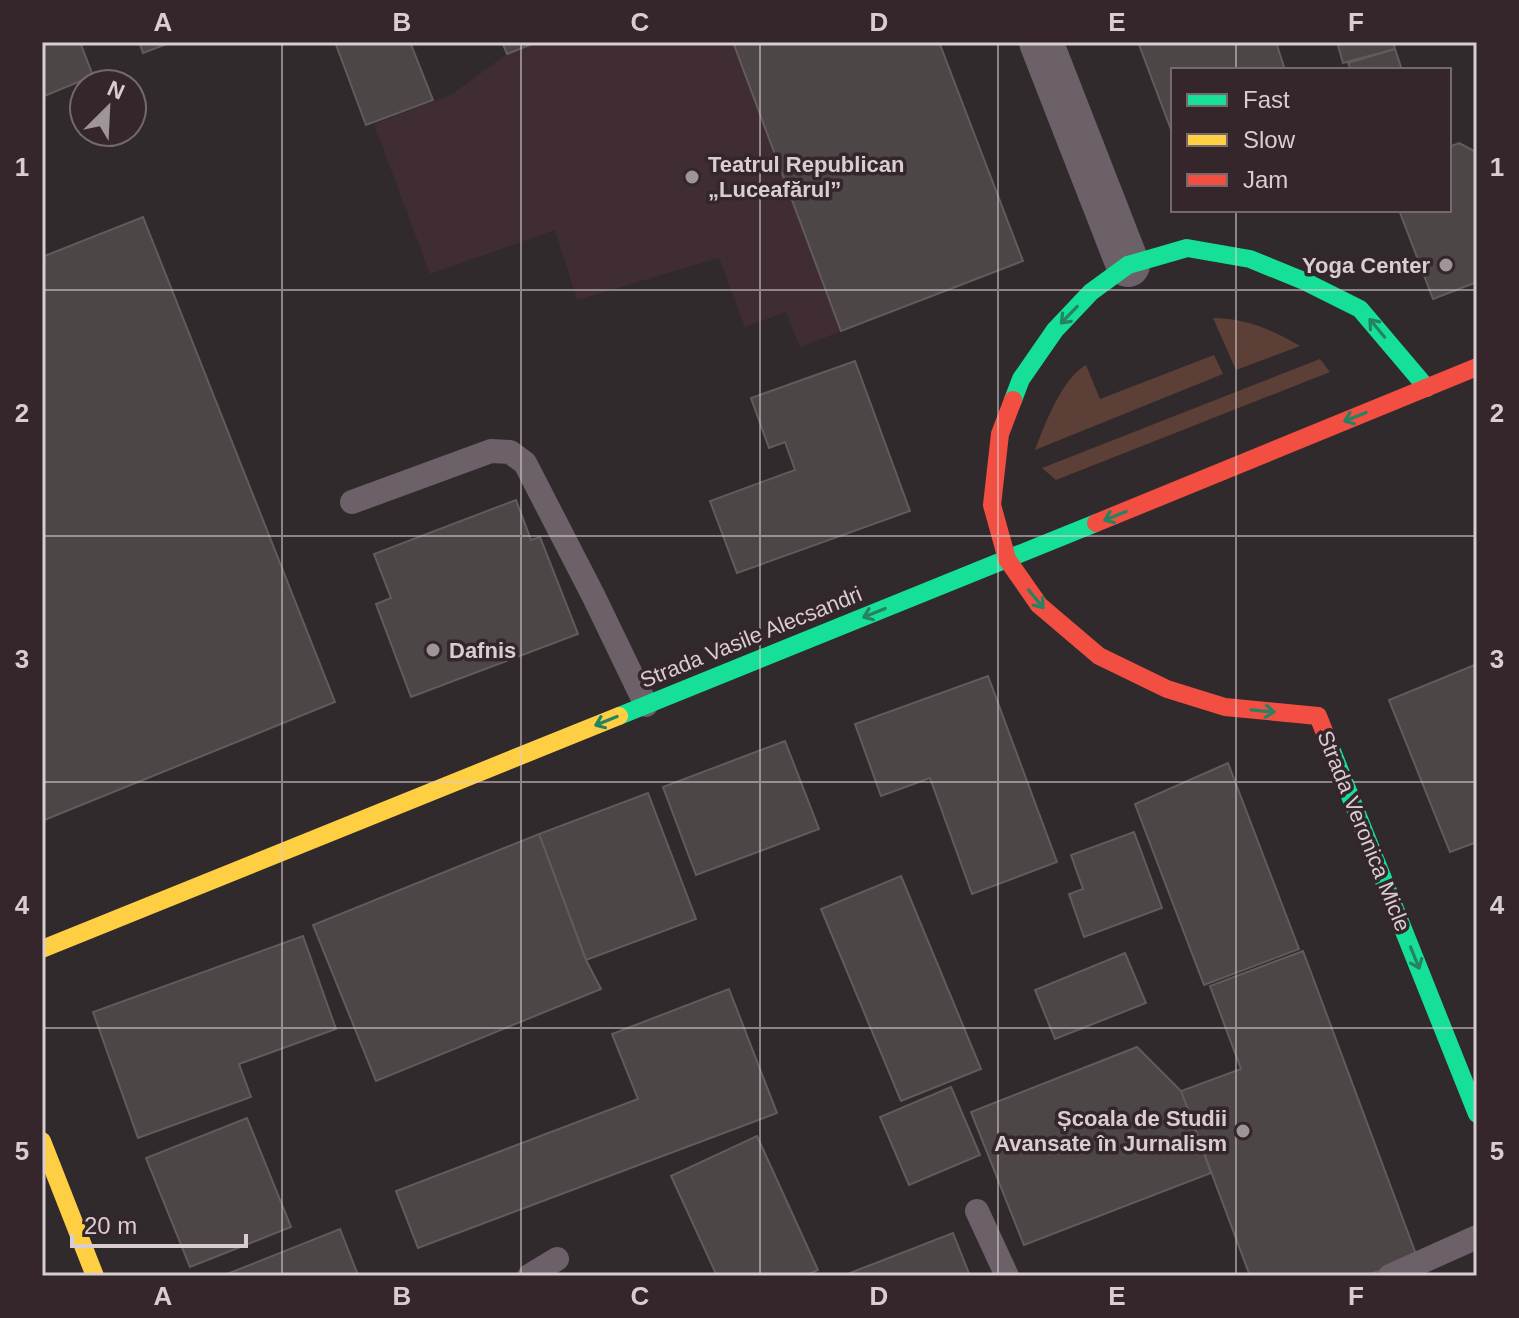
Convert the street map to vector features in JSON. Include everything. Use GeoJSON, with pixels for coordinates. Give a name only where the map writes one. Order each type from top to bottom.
{"type":"FeatureCollection","features":[{"type":"Feature","properties":{"kind":"street"},"geometry":{"type":"LineString","coordinates":[[1041,42],[1128,265]]}},
{"type":"Feature","properties":{"kind":"street","name":"Strada Veronica Micle"},"geometry":{"type":"LineString","coordinates":[[1427,388],[1360,309],[1250,259],[1187,248],[1128,265],[1091,292],[1055,330],[1021,379],[1000,434],[992,505],[1007,559],[1039,605],[1099,656],[1167,689],[1225,707],[1318,716],[1477,1114]]}},
{"type":"Feature","properties":{"kind":"street","name":"Strada Vasile Alecsandri"},"geometry":{"type":"LineString","coordinates":[[42,949],[1477,367]]}},
{"type":"Feature","properties":{"kind":"street"},"geometry":{"type":"LineString","coordinates":[[42,1141],[95,1276]]}},
{"type":"Feature","properties":{"kind":"lane"},"geometry":{"type":"LineString","coordinates":[[352,502],[491,451],[510,452],[525,463],[646,705]]}},
{"type":"Feature","properties":{"kind":"lane"},"geometry":{"type":"LineString","coordinates":[[977,1211],[1007,1276]]}},
{"type":"Feature","properties":{"kind":"lane"},"geometry":{"type":"LineString","coordinates":[[1390,1276],[1477,1237]]}},
{"type":"Feature","properties":{"kind":"lane"},"geometry":{"type":"LineString","coordinates":[[529,1276],[557,1259]]}},
{"type":"Feature","properties":{"kind":"shaded area","name":"Teatrul Republican „Luceafărul”"},"geometry":{"type":"Polygon","coordinates":[[[538,42],[939,42],[1023,261],[800,347],[786,312],[745,327],[719,258],[577,300],[555,230],[430,274],[374,124],[451,95],[507,54],[538,42]]]}},
{"type":"Feature","properties":{"kind":"shaded area"},"geometry":{"type":"Polygon","coordinates":[[[1213,318],[1258,326],[1300,346],[1236,370],[1213,318]]]}},
{"type":"Feature","properties":{"kind":"shaded area"},"geometry":{"type":"Polygon","coordinates":[[[1214,355],[1223,374],[1035,450],[1062,391],[1077,371],[1086,365],[1100,399],[1214,355]]]}},
{"type":"Feature","properties":{"kind":"shaded area"},"geometry":{"type":"Polygon","coordinates":[[[1320,359],[1330,372],[1056,480],[1042,468],[1320,359]]]}},
{"type":"Feature","properties":{"kind":"building"},"geometry":{"type":"Polygon","coordinates":[[[42,42],[80,42],[90,68],[68,68],[68,86],[42,97],[42,42]]]}},
{"type":"Feature","properties":{"kind":"building"},"geometry":{"type":"Polygon","coordinates":[[[139,42],[172,42],[143,53],[139,42]]]}},
{"type":"Feature","properties":{"kind":"building"},"geometry":{"type":"Polygon","coordinates":[[[335,42],[410,42],[433,100],[366,125],[335,42]]]}},
{"type":"Feature","properties":{"kind":"building"},"geometry":{"type":"Polygon","coordinates":[[[502,42],[537,42],[507,54],[502,42]]]}},
{"type":"Feature","properties":{"kind":"building","name":"Teatrul Republican „Luceafărul”"},"geometry":{"type":"Polygon","coordinates":[[[733,42],[939,42],[1023,261],[841,331],[733,42]]]}},
{"type":"Feature","properties":{"kind":"building"},"geometry":{"type":"Polygon","coordinates":[[[1138,42],[1276,42],[1284,68],[1171,68],[1171,130],[1138,42]]]}},
{"type":"Feature","properties":{"kind":"building"},"geometry":{"type":"Polygon","coordinates":[[[1337,42],[1393,42],[1395,49],[1343,63],[1337,42]]]}},
{"type":"Feature","properties":{"kind":"building"},"geometry":{"type":"Polygon","coordinates":[[[1395,49],[1401,68],[1350,68],[1348,63],[1395,49]]]}},
{"type":"Feature","properties":{"kind":"building"},"geometry":{"type":"Polygon","coordinates":[[[1459,143],[1477,155],[1477,282],[1433,299],[1400,212],[1451,212],[1451,146],[1459,143]]]}},
{"type":"Feature","properties":{"kind":"building"},"geometry":{"type":"Polygon","coordinates":[[[143,217],[335,702],[42,821],[42,257],[143,217]]]}},
{"type":"Feature","properties":{"kind":"building"},"geometry":{"type":"Polygon","coordinates":[[[855,361],[910,511],[737,573],[710,501],[795,470],[785,442],[769,448],[751,398],[855,361]]]}},
{"type":"Feature","properties":{"kind":"building"},"geometry":{"type":"Polygon","coordinates":[[[516,500],[531,540],[540,537],[578,634],[411,697],[376,604],[391,598],[374,554],[516,500]]]}},
{"type":"Feature","properties":{"kind":"building"},"geometry":{"type":"Polygon","coordinates":[[[1477,664],[1477,842],[1450,852],[1389,700],[1477,664]]]}},
{"type":"Feature","properties":{"kind":"building"},"geometry":{"type":"Polygon","coordinates":[[[988,676],[1057,862],[972,894],[930,778],[881,796],[855,724],[988,676]]]}},
{"type":"Feature","properties":{"kind":"building"},"geometry":{"type":"Polygon","coordinates":[[[785,741],[819,829],[696,875],[663,787],[785,741]]]}},
{"type":"Feature","properties":{"kind":"building"},"geometry":{"type":"Polygon","coordinates":[[[1228,763],[1299,949],[1204,985],[1135,804],[1228,763]]]}},
{"type":"Feature","properties":{"kind":"building"},"geometry":{"type":"Polygon","coordinates":[[[648,793],[696,919],[586,960],[539,834],[648,793]]]}},
{"type":"Feature","properties":{"kind":"building"},"geometry":{"type":"Polygon","coordinates":[[[1134,832],[1162,908],[1084,937],[1069,894],[1083,889],[1071,855],[1134,832]]]}},
{"type":"Feature","properties":{"kind":"building"},"geometry":{"type":"Polygon","coordinates":[[[539,834],[586,960],[601,989],[376,1081],[313,925],[539,834]]]}},
{"type":"Feature","properties":{"kind":"building"},"geometry":{"type":"Polygon","coordinates":[[[901,876],[981,1069],[901,1101],[821,909],[901,876]]]}},
{"type":"Feature","properties":{"kind":"building"},"geometry":{"type":"Polygon","coordinates":[[[303,936],[336,1029],[239,1064],[251,1097],[138,1138],[93,1012],[303,936]]]}},
{"type":"Feature","properties":{"kind":"building"},"geometry":{"type":"Polygon","coordinates":[[[1303,951],[1417,1257],[1365,1276],[1250,1276],[1181,1091],[1241,1069],[1210,986],[1303,951]]]}},
{"type":"Feature","properties":{"kind":"building"},"geometry":{"type":"Polygon","coordinates":[[[1125,953],[1146,1003],[1055,1039],[1035,990],[1125,953]]]}},
{"type":"Feature","properties":{"kind":"building"},"geometry":{"type":"Polygon","coordinates":[[[729,989],[777,1113],[418,1248],[396,1191],[638,1099],[612,1034],[729,989]]]}},
{"type":"Feature","properties":{"kind":"building"},"geometry":{"type":"Polygon","coordinates":[[[1137,1047],[1181,1091],[1211,1173],[1024,1245],[971,1112],[1137,1047]]]}},
{"type":"Feature","properties":{"kind":"building"},"geometry":{"type":"Polygon","coordinates":[[[951,1087],[980,1155],[909,1185],[880,1117],[951,1087]]]}},
{"type":"Feature","properties":{"kind":"building"},"geometry":{"type":"Polygon","coordinates":[[[247,1118],[291,1227],[190,1267],[146,1158],[247,1118]]]}},
{"type":"Feature","properties":{"kind":"building"},"geometry":{"type":"Polygon","coordinates":[[[757,1136],[818,1270],[804,1276],[717,1276],[671,1176],[757,1136]]]}},
{"type":"Feature","properties":{"kind":"building"},"geometry":{"type":"Polygon","coordinates":[[[340,1229],[358,1275],[222,1276],[340,1229]]]}},
{"type":"Feature","properties":{"kind":"building"},"geometry":{"type":"Polygon","coordinates":[[[953,1233],[970,1276],[851,1276],[850,1273],[953,1233]]]}},
{"type":"Feature","properties":{"kind":"traffic: fast"},"geometry":{"type":"LineString","coordinates":[[1013,400],[1021,379],[1055,330],[1091,292],[1128,265],[1187,248],[1250,259],[1360,309],[1427,388]]}},
{"type":"Feature","properties":{"kind":"traffic: fast"},"geometry":{"type":"LineString","coordinates":[[619,716],[1096,523]]}},
{"type":"Feature","properties":{"kind":"traffic: fast"},"geometry":{"type":"LineString","coordinates":[[1328,741],[1477,1114]]}},
{"type":"Feature","properties":{"kind":"traffic: slow"},"geometry":{"type":"LineString","coordinates":[[42,949],[619,716]]}},
{"type":"Feature","properties":{"kind":"traffic: slow"},"geometry":{"type":"LineString","coordinates":[[42,1141],[95,1276]]}},
{"type":"Feature","properties":{"kind":"traffic: jam"},"geometry":{"type":"LineString","coordinates":[[1096,523],[1477,367]]}},
{"type":"Feature","properties":{"kind":"traffic: jam"},"geometry":{"type":"LineString","coordinates":[[1013,400],[1000,434],[992,505],[1007,559],[1039,605],[1099,656],[1167,689],[1225,707],[1318,716],[1328,741]]}},
{"type":"Feature","properties":{"kind":"place","name":"Teatrul Republican „Luceafărul”"},"geometry":{"type":"Point","coordinates":[692,177]}},
{"type":"Feature","properties":{"kind":"place","name":"Yoga Center"},"geometry":{"type":"Point","coordinates":[1446,265]}},
{"type":"Feature","properties":{"kind":"place","name":"Dafnis"},"geometry":{"type":"Point","coordinates":[433,650]}},
{"type":"Feature","properties":{"kind":"place","name":"Școala de Studii Avansate în Jurnalism"},"geometry":{"type":"Point","coordinates":[1243,1131]}}]}
